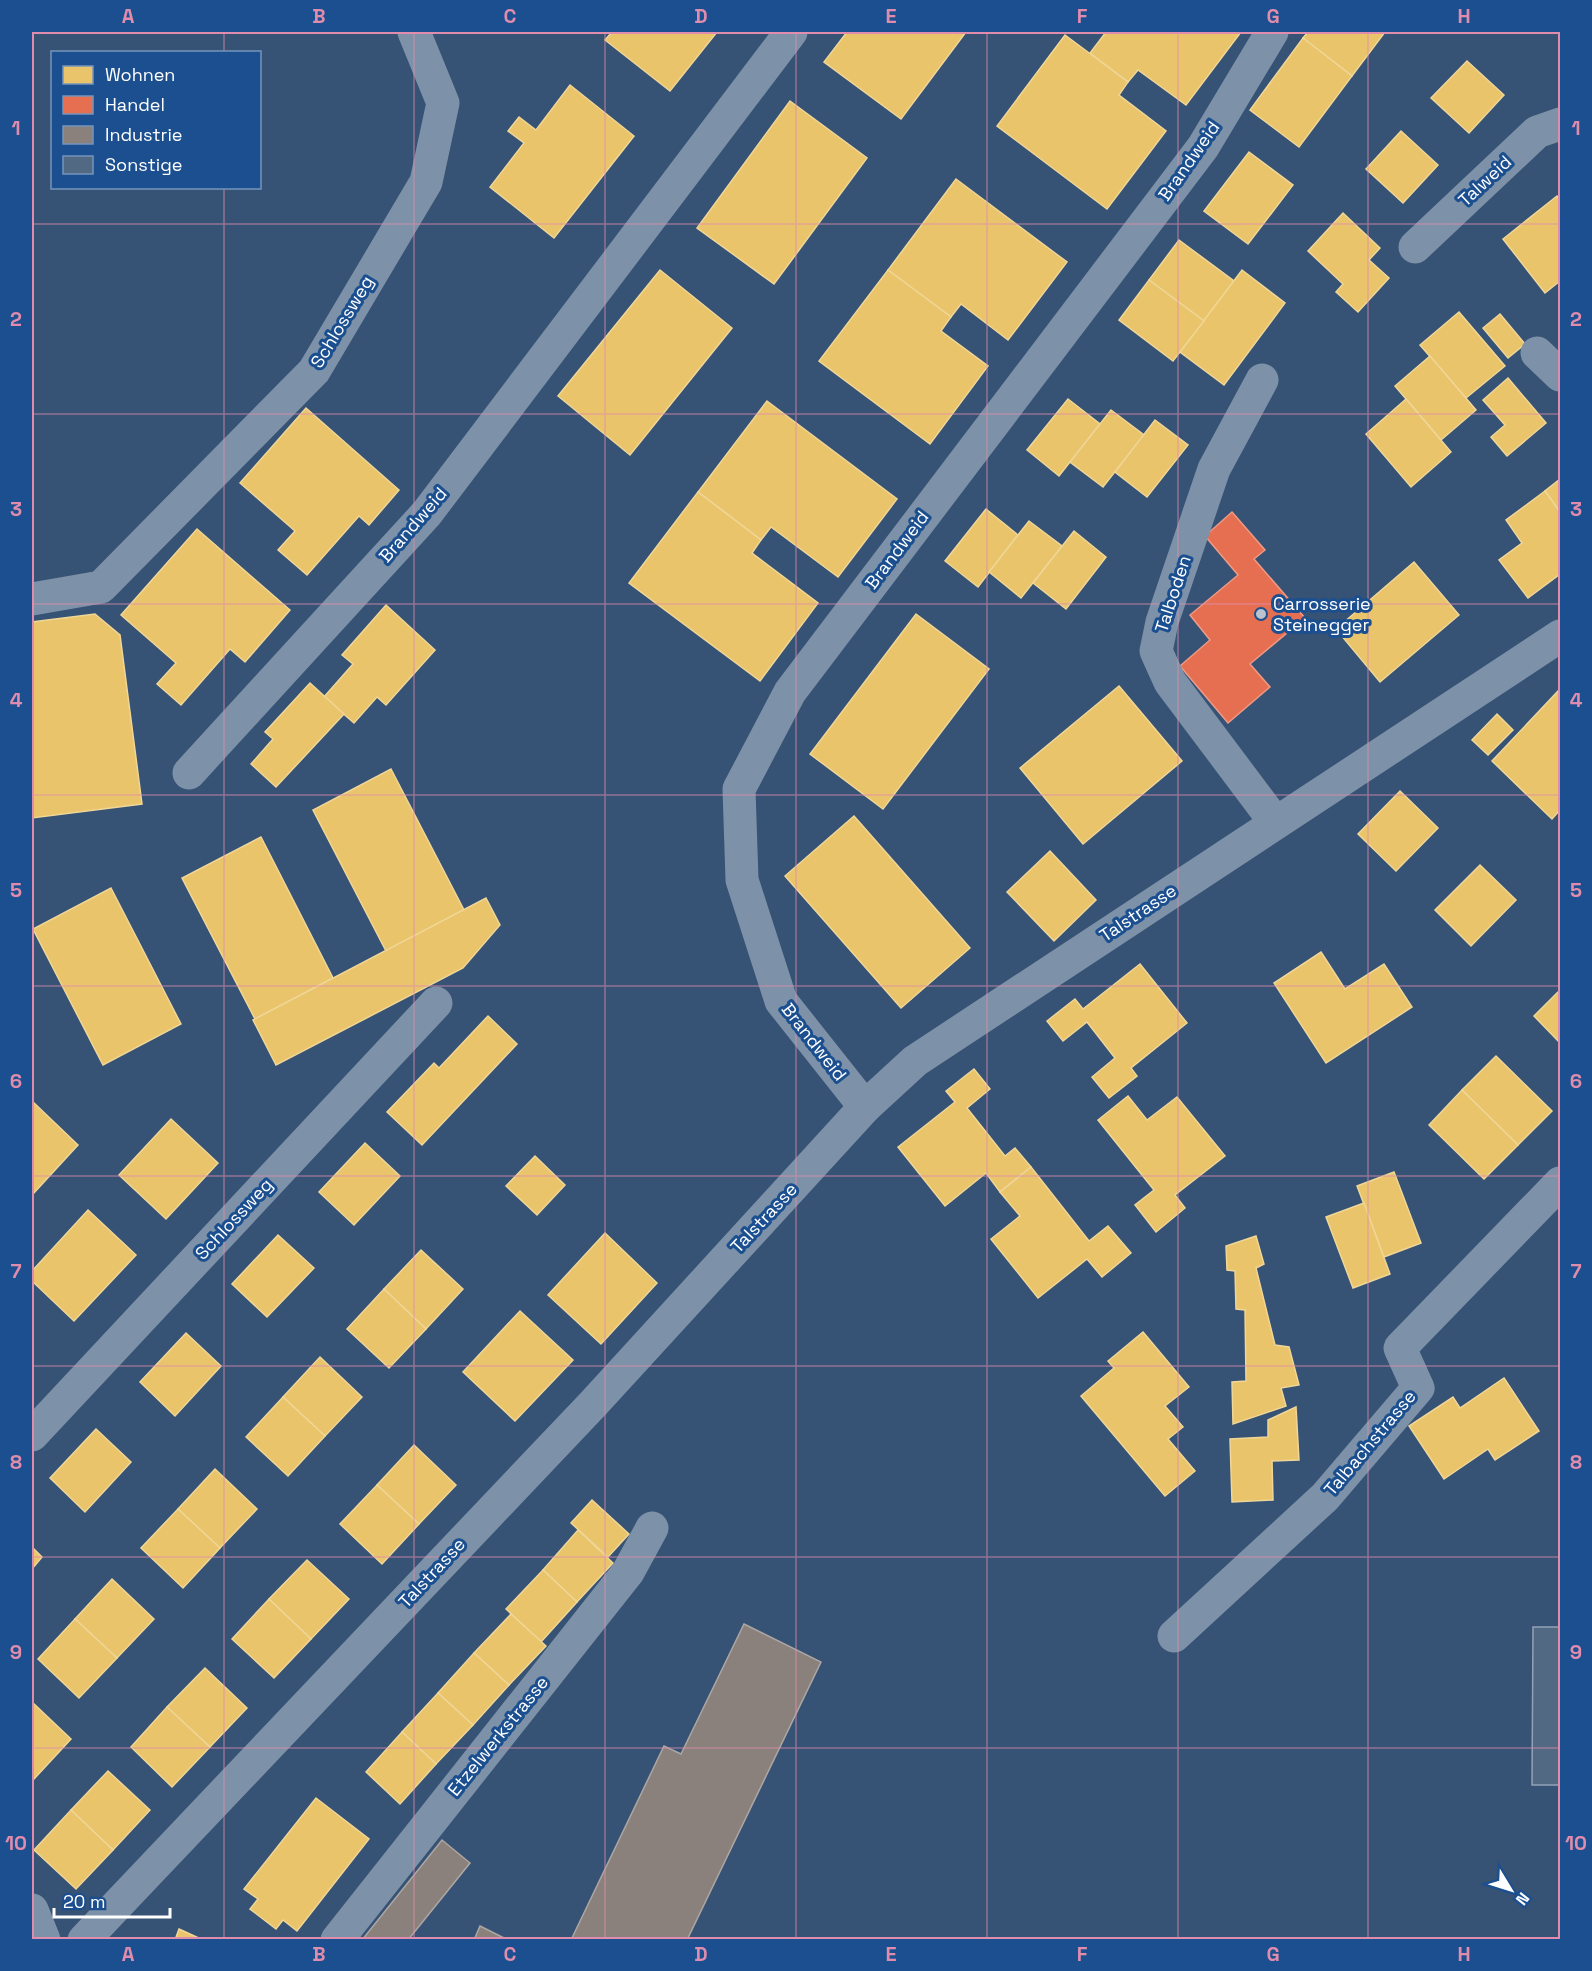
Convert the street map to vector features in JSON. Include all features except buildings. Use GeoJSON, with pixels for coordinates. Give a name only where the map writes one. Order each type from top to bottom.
{"type":"FeatureCollection","features":[{"type":"Feature","properties":{"kind":"street","name":"Schlossweg"},"geometry":{"type":"LineString","coordinates":[[32,599],[101,586],[314,370],[426,182],[442,103],[414,32]]}},
{"type":"Feature","properties":{"kind":"street","name":"Brandweid"},"geometry":{"type":"LineString","coordinates":[[189,773],[427,513],[791,32]]}},
{"type":"Feature","properties":{"kind":"street","name":"Brandweid"},"geometry":{"type":"LineString","coordinates":[[865,1107],[781,1000],[742,880],[739,789],[790,692],[1203,147],[1272,32]]}},
{"type":"Feature","properties":{"kind":"street","name":"Talweid"},"geometry":{"type":"LineString","coordinates":[[1415,247],[1537,132],[1560,124]]}},
{"type":"Feature","properties":{"kind":"street"},"geometry":{"type":"LineString","coordinates":[[1537,353],[1560,375]]}},
{"type":"Feature","properties":{"kind":"street","name":"Talboden"},"geometry":{"type":"LineString","coordinates":[[1262,380],[1214,469],[1162,622],[1156,651],[1170,682],[1275,822]]}},
{"type":"Feature","properties":{"kind":"street","name":"Talstrasse"},"geometry":{"type":"LineString","coordinates":[[84,1940],[586,1411],[865,1107],[915,1061],[1560,636]]}},
{"type":"Feature","properties":{"kind":"street","name":"Schlossweg"},"geometry":{"type":"LineString","coordinates":[[32,1435],[436,1003]]}},
{"type":"Feature","properties":{"kind":"street","name":"Talbachstrasse"},"geometry":{"type":"LineString","coordinates":[[1174,1636],[1325,1497],[1418,1388],[1400,1348],[1560,1183]]}},
{"type":"Feature","properties":{"kind":"street","name":"Etzelwerkstrasse"},"geometry":{"type":"LineString","coordinates":[[337,1940],[628,1572],[652,1528]]}},
{"type":"Feature","properties":{"kind":"street"},"geometry":{"type":"LineString","coordinates":[[32,1910],[44,1940]]}},
{"type":"Feature","properties":{"kind":"place","name":"Carrosserie Steinegger"},"geometry":{"type":"Point","coordinates":[1261,614]}}]}
